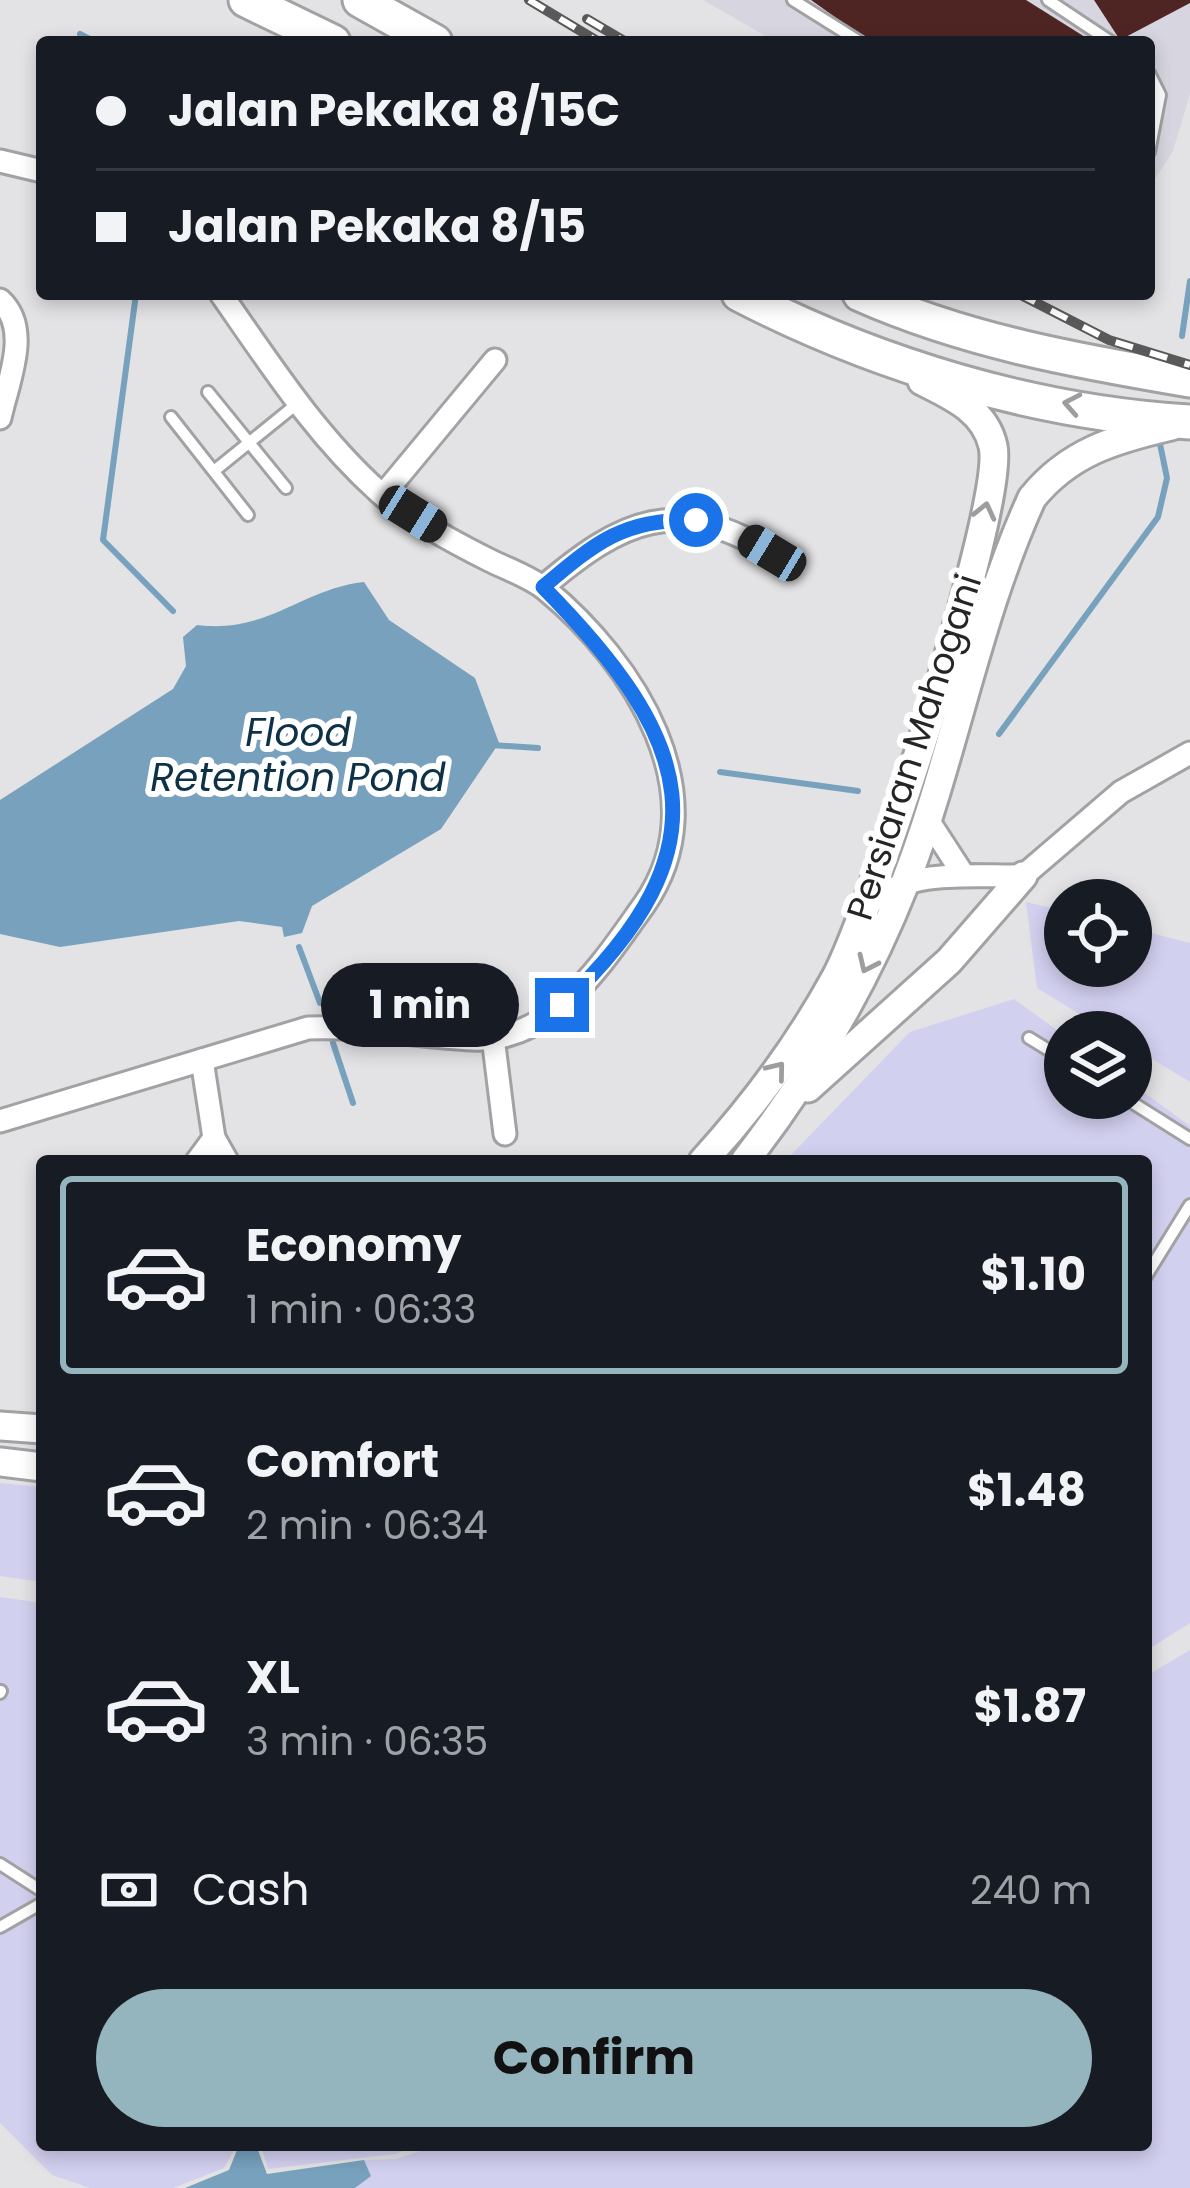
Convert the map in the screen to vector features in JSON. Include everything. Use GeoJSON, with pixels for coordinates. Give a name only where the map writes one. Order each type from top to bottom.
{"type":"FeatureCollection","features":[{"type":"Feature","properties":{"kind":"highway"},"geometry":{"type":"LineString","coordinates":[[246,0],[321,36]]}},
{"type":"Feature","properties":{"kind":"highway"},"geometry":{"type":"LineString","coordinates":[[360,0],[424,36]]}},
{"type":"Feature","properties":{"kind":"highway"},"geometry":{"type":"LineString","coordinates":[[752,300],[870,356],[978,386],[1189,423]]}},
{"type":"Feature","properties":{"kind":"highway"},"geometry":{"type":"LineString","coordinates":[[875,300],[946,328],[1062,358],[1190,380]]}},
{"type":"Feature","properties":{"kind":"main road","name":"Persiaran Mahogani"},"geometry":{"type":"LineString","coordinates":[[708,1155],[794,1049],[838,974],[868,905],[972,566],[994,475],[993,447],[983,422],[962,401],[870,356]]}},
{"type":"Feature","properties":{"kind":"main road","name":"Persiaran Mahogani"},"geometry":{"type":"LineString","coordinates":[[750,1155],[787,1107],[855,991],[905,882],[1032,498],[1050,475],[1083,453],[1114,439],[1189,423]]}},
{"type":"Feature","properties":{"kind":"main road"},"geometry":{"type":"LineString","coordinates":[[787,1107],[949,961],[1023,876]]}},
{"type":"Feature","properties":{"kind":"main road"},"geometry":{"type":"LineString","coordinates":[[0,1426],[36,1429]]}},
{"type":"Feature","properties":{"kind":"main road"},"geometry":{"type":"LineString","coordinates":[[0,1462],[36,1466]]}},
{"type":"Feature","properties":{"kind":"street"},"geometry":{"type":"LineString","coordinates":[[0,161],[36,170]]}},
{"type":"Feature","properties":{"kind":"street"},"geometry":{"type":"LineString","coordinates":[[0,300],[15,316],[17,340],[0,418]]}},
{"type":"Feature","properties":{"kind":"street"},"geometry":{"type":"LineString","coordinates":[[0,1120],[308,1028],[494,1036],[562,1005],[595,975],[650,896],[670,855],[676,820],[672,772],[651,724],[608,653],[543,587],[473,552],[383,495],[298,404],[225,300]]}},
{"type":"Feature","properties":{"kind":"street"},"geometry":{"type":"LineString","coordinates":[[383,495],[495,359]]}},
{"type":"Feature","properties":{"kind":"street"},"geometry":{"type":"LineString","coordinates":[[543,587],[593,545],[631,525],[664,519],[696,520],[740,534],[772,553]]}},
{"type":"Feature","properties":{"kind":"street"},"geometry":{"type":"LineString","coordinates":[[868,905],[888,888],[905,882],[963,874],[1023,876],[1121,792],[1190,752]]}},
{"type":"Feature","properties":{"kind":"street"},"geometry":{"type":"LineString","coordinates":[[926,817],[963,874]]}},
{"type":"Feature","properties":{"kind":"street"},"geometry":{"type":"LineString","coordinates":[[494,1036],[505,1133]]}},
{"type":"Feature","properties":{"kind":"street"},"geometry":{"type":"LineString","coordinates":[[202,1060],[214,1138],[224,1155]]}},
{"type":"Feature","properties":{"kind":"street"},"geometry":{"type":"LineString","coordinates":[[201,1155],[214,1138]]}},
{"type":"Feature","properties":{"kind":"lane"},"geometry":{"type":"LineString","coordinates":[[793,0],[850,36]]}},
{"type":"Feature","properties":{"kind":"lane"},"geometry":{"type":"LineString","coordinates":[[1048,0],[1102,36]]}},
{"type":"Feature","properties":{"kind":"lane"},"geometry":{"type":"LineString","coordinates":[[1155,85],[1160,95],[1155,121]]}},
{"type":"Feature","properties":{"kind":"lane"},"geometry":{"type":"LineString","coordinates":[[208,392],[286,488]]}},
{"type":"Feature","properties":{"kind":"lane"},"geometry":{"type":"LineString","coordinates":[[214,471],[298,404]]}},
{"type":"Feature","properties":{"kind":"lane"},"geometry":{"type":"LineString","coordinates":[[171,417],[248,515]]}},
{"type":"Feature","properties":{"kind":"lane"},"geometry":{"type":"LineString","coordinates":[[1029,1038],[1044,1047]]}},
{"type":"Feature","properties":{"kind":"lane"},"geometry":{"type":"LineString","coordinates":[[1152,1115],[1190,1139]]}},
{"type":"Feature","properties":{"kind":"lane"},"geometry":{"type":"LineString","coordinates":[[1152,1266],[1190,1205]]}},
{"type":"Feature","properties":{"kind":"lane"},"geometry":{"type":"LineString","coordinates":[[0,1864],[36,1887]]}},
{"type":"Feature","properties":{"kind":"lane"},"geometry":{"type":"LineString","coordinates":[[0,1927],[36,1906]]}},
{"type":"Feature","properties":{"kind":"shaded area"},"geometry":{"type":"Polygon","coordinates":[[[703,0],[1190,0],[1190,94],[1173,151],[1155,179],[1155,36],[766,36],[703,0]]]}},
{"type":"Feature","properties":{"kind":"shaded area"},"geometry":{"type":"Polygon","coordinates":[[[1026,902],[1044,906],[1044,987],[1152,987],[1152,933],[1190,943],[1190,1082],[1152,1059],[1152,1011],[1075,1011],[1037,988],[1026,902]]]}},
{"type":"Feature","properties":{"kind":"shaded area"},"geometry":{"type":"Polygon","coordinates":[[[1014,999],[1044,1021],[1044,1119],[1152,1119],[1152,1098],[1190,1126],[1190,1623],[1152,1647],[1152,1155],[791,1155],[910,1032],[1014,999]]]}},
{"type":"Feature","properties":{"kind":"shaded area"},"geometry":{"type":"Polygon","coordinates":[[[0,1483],[36,1486],[36,1581],[0,1576],[0,1483]]]}},
{"type":"Feature","properties":{"kind":"shaded area"},"geometry":{"type":"Polygon","coordinates":[[[0,1597],[36,1602],[36,2151],[234,2151],[224,2168],[173,2188],[90,2188],[52,2175],[0,2123],[0,1597]]]}},
{"type":"Feature","properties":{"kind":"shaded area"},"geometry":{"type":"Polygon","coordinates":[[[1190,1650],[1190,2188],[355,2188],[370,2176],[364,2160],[396,2159],[421,2151],[1152,2151],[1152,1672],[1190,1650]]]}},
{"type":"Feature","properties":{"kind":"shaded area"},"geometry":{"type":"Polygon","coordinates":[[[263,2151],[403,2151],[395,2154],[268,2169],[263,2151]]]}},
{"type":"Feature","properties":{"kind":"water","name":"Flood Retention Pond"},"geometry":{"type":"Polygon","coordinates":[[[364,582],[389,620],[475,678],[499,743],[441,829],[312,906],[302,933],[284,937],[282,927],[239,921],[60,947],[0,934],[0,800],[173,689],[186,666],[183,637],[197,625],[244,623],[364,582]]]}},
{"type":"Feature","properties":{"kind":"water"},"geometry":{"type":"Polygon","coordinates":[[[237,2151],[258,2151],[267,2174],[364,2160],[371,2176],[355,2188],[185,2188],[229,2170],[237,2151]]]}},
{"type":"Feature","properties":{"kind":"building"},"geometry":{"type":"Polygon","coordinates":[[[811,0],[1026,0],[1083,36],[862,36],[811,0]]]}},
{"type":"Feature","properties":{"kind":"building"},"geometry":{"type":"Polygon","coordinates":[[[1094,0],[1190,0],[1128,36],[1117,36],[1094,0]]]}},
{"type":"Feature","properties":{"kind":"waterway"},"geometry":{"type":"LineString","coordinates":[[80,34],[84,36]]}},
{"type":"Feature","properties":{"kind":"waterway"},"geometry":{"type":"LineString","coordinates":[[1182,336],[1190,281]]}},
{"type":"Feature","properties":{"kind":"waterway"},"geometry":{"type":"LineString","coordinates":[[135,300],[103,540],[173,611]]}},
{"type":"Feature","properties":{"kind":"waterway"},"geometry":{"type":"LineString","coordinates":[[999,734],[1158,517],[1167,478],[1160,444]]}},
{"type":"Feature","properties":{"kind":"waterway"},"geometry":{"type":"LineString","coordinates":[[491,745],[538,748]]}},
{"type":"Feature","properties":{"kind":"waterway"},"geometry":{"type":"LineString","coordinates":[[720,772],[858,791]]}},
{"type":"Feature","properties":{"kind":"waterway"},"geometry":{"type":"LineString","coordinates":[[299,947],[320,1003]]}},
{"type":"Feature","properties":{"kind":"waterway"},"geometry":{"type":"LineString","coordinates":[[333,1043],[353,1103]]}},
{"type":"Feature","properties":{"kind":"railway"},"geometry":{"type":"LineString","coordinates":[[529,0],[589,36]]}},
{"type":"Feature","properties":{"kind":"railway"},"geometry":{"type":"LineString","coordinates":[[587,19],[616,36]]}},
{"type":"Feature","properties":{"kind":"railway"},"geometry":{"type":"LineString","coordinates":[[1031,300],[1109,340],[1190,365]]}},
{"type":"Feature","properties":{"kind":"route"},"geometry":{"type":"LineString","coordinates":[[562,1005],[595,975],[650,896],[670,855],[676,820],[672,772],[651,724],[608,653],[543,587],[593,545],[631,525],[696,520]]}}]}
